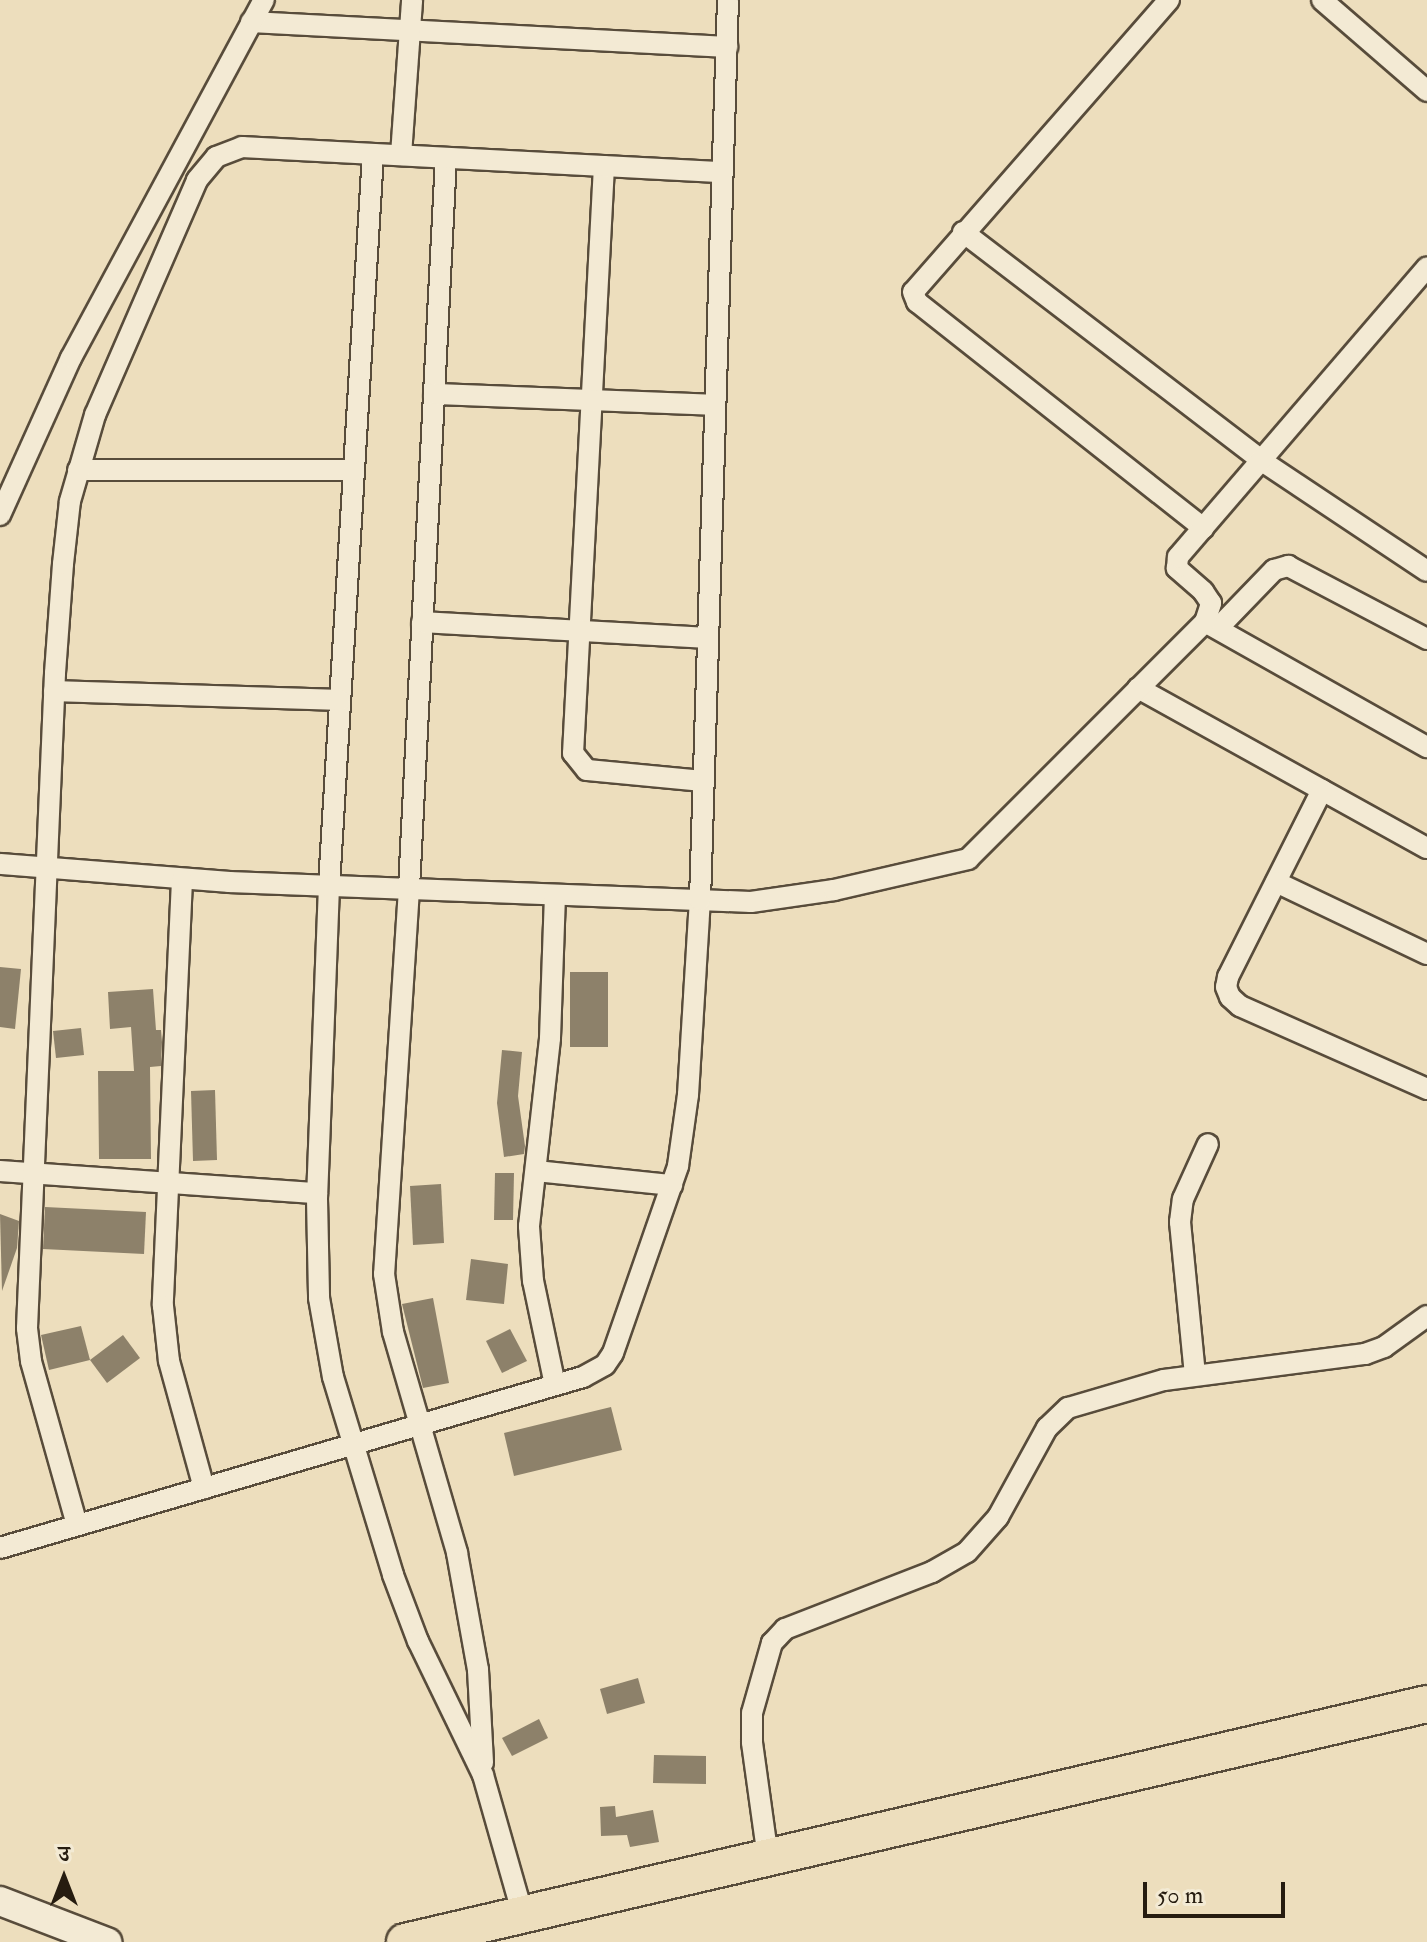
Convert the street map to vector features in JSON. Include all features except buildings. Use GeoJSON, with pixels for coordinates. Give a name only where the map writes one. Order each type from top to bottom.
{"type":"FeatureCollection","features":[{"type":"Feature","properties":{"kind":"highway"},"geometry":{"type":"LineString","coordinates":[[405,1942],[1427,1704]]}},
{"type":"Feature","properties":{"kind":"street"},"geometry":{"type":"LineString","coordinates":[[0,515],[71,358],[264,0]]}},
{"type":"Feature","properties":{"kind":"street"},"geometry":{"type":"LineString","coordinates":[[401,155],[412,0]]}},
{"type":"Feature","properties":{"kind":"street"},"geometry":{"type":"LineString","coordinates":[[0,1548],[555,1385],[595,1372],[613,1353],[672,1185],[685,1132],[700,900],[728,0]]}},
{"type":"Feature","properties":{"kind":"street"},"geometry":{"type":"LineString","coordinates":[[1169,0],[913,292],[917,302],[1203,528]]}},
{"type":"Feature","properties":{"kind":"street"},"geometry":{"type":"LineString","coordinates":[[1322,0],[1427,91]]}},
{"type":"Feature","properties":{"kind":"street"},"geometry":{"type":"LineString","coordinates":[[251,22],[727,47]]}},
{"type":"Feature","properties":{"kind":"street"},"geometry":{"type":"LineString","coordinates":[[77,1525],[31,1361],[27,1328],[54,691],[63,564],[78,470],[95,415],[206,165],[216,157],[242,147],[722,172]]}},
{"type":"Feature","properties":{"kind":"street"},"geometry":{"type":"LineString","coordinates":[[373,154],[329,886],[317,1193],[319,1298],[324,1341],[393,1575],[418,1641],[483,1775],[523,1915]]}},
{"type":"Feature","properties":{"kind":"street"},"geometry":{"type":"LineString","coordinates":[[446,158],[409,889],[384,1274],[393,1332],[457,1553],[481,1703],[483,1775]]}},
{"type":"Feature","properties":{"kind":"street"},"geometry":{"type":"LineString","coordinates":[[604,166],[572,747],[580,765],[587,770],[703,781]]}},
{"type":"Feature","properties":{"kind":"street"},"geometry":{"type":"LineString","coordinates":[[963,232],[1262,461],[1427,571]]}},
{"type":"Feature","properties":{"kind":"street"},"geometry":{"type":"LineString","coordinates":[[1211,625],[1209,598],[1176,565],[1178,557],[1427,267]]}},
{"type":"Feature","properties":{"kind":"street"},"geometry":{"type":"LineString","coordinates":[[434,394],[715,405]]}},
{"type":"Feature","properties":{"kind":"street"},"geometry":{"type":"LineString","coordinates":[[78,470],[354,470]]}},
{"type":"Feature","properties":{"kind":"street"},"geometry":{"type":"LineString","coordinates":[[0,864],[182,880],[700,900],[777,900],[968,859],[1138,688],[1274,570],[1288,566],[1427,639]]}},
{"type":"Feature","properties":{"kind":"street"},"geometry":{"type":"LineString","coordinates":[[422,622],[708,638]]}},
{"type":"Feature","properties":{"kind":"street"},"geometry":{"type":"LineString","coordinates":[[1211,625],[1427,747]]}},
{"type":"Feature","properties":{"kind":"street"},"geometry":{"type":"LineString","coordinates":[[1138,688],[1427,848]]}},
{"type":"Feature","properties":{"kind":"street"},"geometry":{"type":"LineString","coordinates":[[54,691],[340,700]]}},
{"type":"Feature","properties":{"kind":"street"},"geometry":{"type":"LineString","coordinates":[[1322,790],[1228,977],[1230,997],[1346,1056],[1427,1089]]}},
{"type":"Feature","properties":{"kind":"street"},"geometry":{"type":"LineString","coordinates":[[182,880],[163,1306],[166,1344],[204,1488]]}},
{"type":"Feature","properties":{"kind":"street"},"geometry":{"type":"LineString","coordinates":[[1276,882],[1427,954]]}},
{"type":"Feature","properties":{"kind":"street"},"geometry":{"type":"LineString","coordinates":[[555,895],[550,1038],[529,1257],[555,1385]]}},
{"type":"Feature","properties":{"kind":"street"},"geometry":{"type":"LineString","coordinates":[[1195,1375],[1180,1222],[1183,1199],[1208,1144]]}},
{"type":"Feature","properties":{"kind":"street"},"geometry":{"type":"LineString","coordinates":[[0,1171],[169,1180],[317,1193]]}},
{"type":"Feature","properties":{"kind":"street"},"geometry":{"type":"LineString","coordinates":[[536,1171],[672,1185]]}},
{"type":"Feature","properties":{"kind":"street"},"geometry":{"type":"LineString","coordinates":[[768,1858],[751,1729],[756,1698],[777,1636],[800,1622],[932,1572],[967,1552],[998,1517],[1047,1428],[1068,1408],[1164,1380],[1365,1354],[1384,1347],[1427,1316]]}},
{"type":"Feature","properties":{"kind":"street"},"geometry":{"type":"LineString","coordinates":[[0,1901],[107,1942]]}},
{"type":"Feature","properties":{"kind":"street"},"geometry":{"type":"LineString","coordinates":[[0,1921],[54,1942]]}}]}
